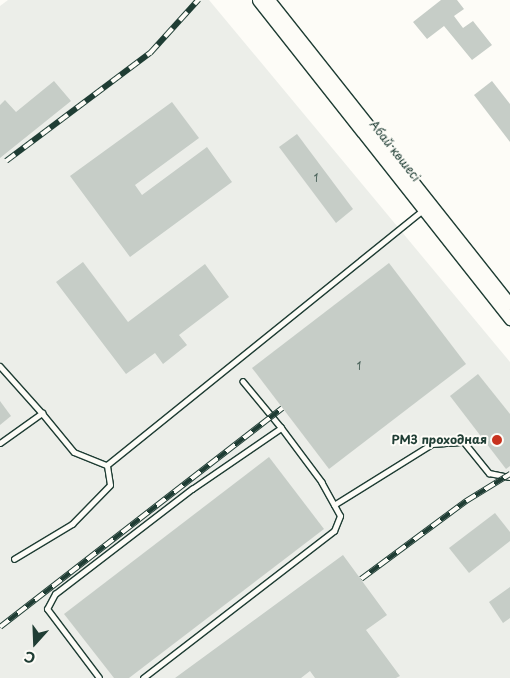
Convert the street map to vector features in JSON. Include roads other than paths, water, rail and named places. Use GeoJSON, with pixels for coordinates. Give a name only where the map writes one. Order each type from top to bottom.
{"type":"FeatureCollection","features":[{"type":"Feature","properties":{"kind":"street","name":"Абай көшесі"},"geometry":{"type":"LineString","coordinates":[[258,0],[510,319]]}},
{"type":"Feature","properties":{"kind":"street","name":"Абай көшесі"},"geometry":{"type":"LineString","coordinates":[[269,0],[510,304]]}},
{"type":"Feature","properties":{"kind":"lane"},"geometry":{"type":"LineString","coordinates":[[107,465],[424,210]]}},
{"type":"Feature","properties":{"kind":"lane"},"geometry":{"type":"LineString","coordinates":[[0,366],[74,452],[107,465]]}},
{"type":"Feature","properties":{"kind":"lane"},"geometry":{"type":"LineString","coordinates":[[142,678],[334,531],[340,516],[322,483],[281,428],[243,382]]}},
{"type":"Feature","properties":{"kind":"lane"},"geometry":{"type":"LineString","coordinates":[[0,443],[42,413]]}},
{"type":"Feature","properties":{"kind":"lane"},"geometry":{"type":"LineString","coordinates":[[99,678],[47,609],[55,594],[192,489],[281,428]]}},
{"type":"Feature","properties":{"kind":"lane"},"geometry":{"type":"LineString","coordinates":[[334,505],[432,444],[464,442],[489,473],[510,478]]}},
{"type":"Feature","properties":{"kind":"lane"},"geometry":{"type":"LineString","coordinates":[[14,559],[72,524],[110,485],[107,465]]}},
{"type":"Feature","properties":{"kind":"railway"},"geometry":{"type":"LineString","coordinates":[[6,161],[150,53],[198,0]]}},
{"type":"Feature","properties":{"kind":"railway"},"geometry":{"type":"LineString","coordinates":[[0,627],[282,408]]}},
{"type":"Feature","properties":{"kind":"railway"},"geometry":{"type":"LineString","coordinates":[[361,579],[466,501],[510,474]]}},
{"type":"Feature","properties":{"kind":"place","name":"РМЗ проходная"},"geometry":{"type":"Point","coordinates":[497,440]}}]}
